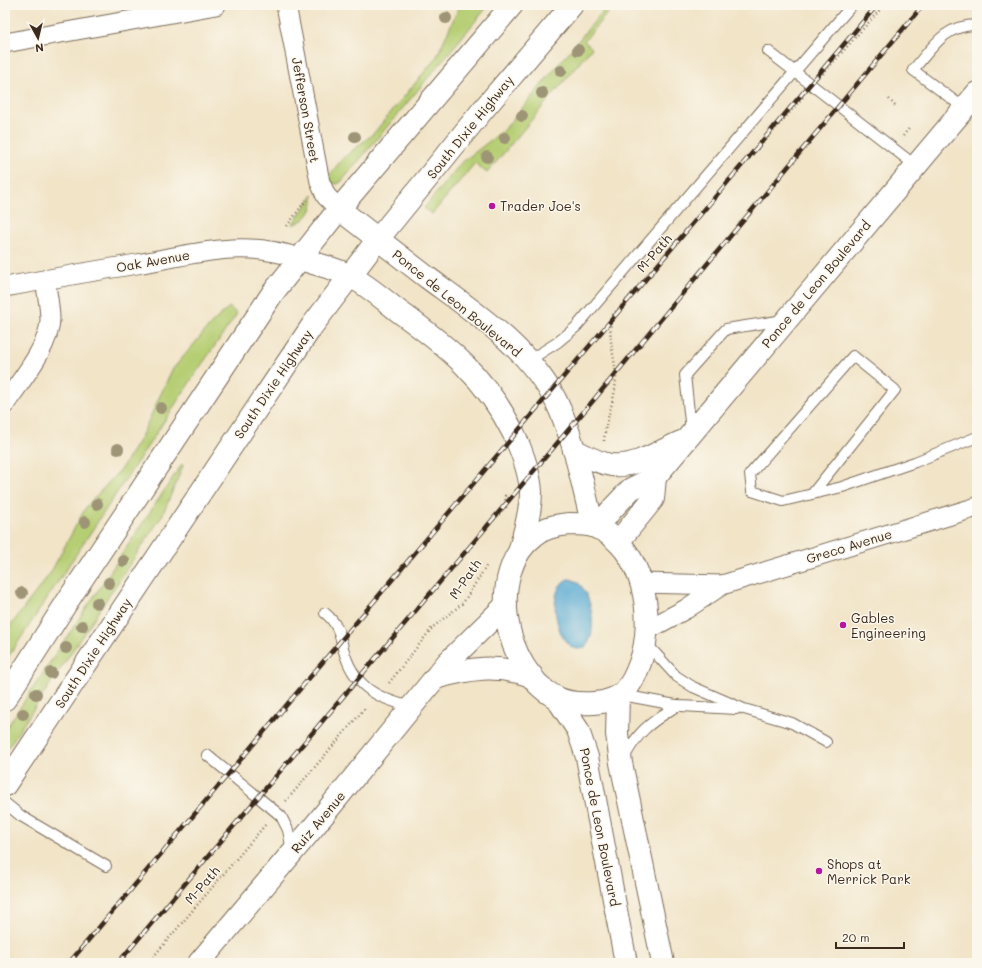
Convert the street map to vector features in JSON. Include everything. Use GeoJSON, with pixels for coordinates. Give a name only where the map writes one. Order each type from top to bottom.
{"type":"FeatureCollection","features":[{"type":"Feature","properties":{"kind":"main road","name":"South Dixie Highway"},"geometry":{"type":"LineString","coordinates":[[5,785],[308,332],[378,239],[482,111],[572,5]]}},
{"type":"Feature","properties":{"kind":"main road"},"geometry":{"type":"LineString","coordinates":[[5,699],[82,578],[269,298],[339,209],[504,9]]}},
{"type":"Feature","properties":{"kind":"main road","name":"Ponce de Leon Boulevard"},"geometry":{"type":"LineString","coordinates":[[595,527],[631,490],[655,477],[970,100]]}},
{"type":"Feature","properties":{"kind":"main road","name":"Ponce de Leon Boulevard"},"geometry":{"type":"LineString","coordinates":[[339,209],[490,326],[528,361],[555,400],[566,424],[595,527]]}},
{"type":"Feature","properties":{"kind":"main road"},"geometry":{"type":"LineString","coordinates":[[301,259],[349,276],[449,348],[477,377],[502,410],[520,447],[528,472],[531,491],[528,521],[520,549],[510,573],[506,605],[507,620],[514,645],[520,659],[532,676],[556,697],[584,704],[601,702],[620,696]]}},
{"type":"Feature","properties":{"kind":"main road"},"geometry":{"type":"LineString","coordinates":[[574,450],[606,464],[623,465],[648,457],[688,436]]}},
{"type":"Feature","properties":{"kind":"main road"},"geometry":{"type":"LineString","coordinates":[[618,542],[653,499],[655,477]]}},
{"type":"Feature","properties":{"kind":"main road"},"geometry":{"type":"LineString","coordinates":[[520,549],[536,533],[557,525],[569,524],[595,527],[618,542],[635,569],[640,583],[646,601],[647,636],[636,672],[620,696],[617,734],[621,763],[663,963]]}},
{"type":"Feature","properties":{"kind":"main road","name":"Ruiz Avenue"},"geometry":{"type":"LineString","coordinates":[[199,963],[292,853],[448,662],[506,605]]}},
{"type":"Feature","properties":{"kind":"main road"},"geometry":{"type":"LineString","coordinates":[[435,678],[456,672],[494,667],[513,669],[532,676]]}},
{"type":"Feature","properties":{"kind":"main road","name":"Ponce de Leon Boulevard"},"geometry":{"type":"LineString","coordinates":[[556,697],[578,730],[587,757],[626,963]]}},
{"type":"Feature","properties":{"kind":"street"},"geometry":{"type":"LineString","coordinates":[[5,43],[216,5]]}},
{"type":"Feature","properties":{"kind":"street","name":"Jefferson Street"},"geometry":{"type":"LineString","coordinates":[[286,5],[320,182],[326,196],[339,209]]}},
{"type":"Feature","properties":{"kind":"street","name":"Oak Avenue"},"geometry":{"type":"LineString","coordinates":[[5,287],[236,248],[272,250],[301,259]]}},
{"type":"Feature","properties":{"kind":"street"},"geometry":{"type":"LineString","coordinates":[[5,404],[42,348],[48,334],[50,310],[45,280]]}},
{"type":"Feature","properties":{"kind":"street","name":"Greco Avenue"},"geometry":{"type":"LineString","coordinates":[[647,636],[722,585],[977,507]]}},
{"type":"Feature","properties":{"kind":"street","name":"Greco Avenue"},"geometry":{"type":"LineString","coordinates":[[640,583],[722,585]]}},
{"type":"Feature","properties":{"kind":"lane"},"geometry":{"type":"LineString","coordinates":[[528,361],[558,342],[576,327],[852,5]]}},
{"type":"Feature","properties":{"kind":"lane"},"geometry":{"type":"LineString","coordinates":[[970,100],[913,70],[945,34],[962,25],[977,25]]}},
{"type":"Feature","properties":{"kind":"lane"},"geometry":{"type":"LineString","coordinates":[[768,51],[916,166]]}},
{"type":"Feature","properties":{"kind":"lane"},"geometry":{"type":"LineString","coordinates":[[688,436],[685,375],[726,329],[786,320]]}},
{"type":"Feature","properties":{"kind":"lane"},"geometry":{"type":"LineString","coordinates":[[812,494],[895,390],[853,356],[750,474],[752,491],[783,501],[842,487],[915,462],[977,438]]}},
{"type":"Feature","properties":{"kind":"lane"},"geometry":{"type":"LineString","coordinates":[[325,613],[339,629],[352,673],[366,687],[383,699],[412,707]]}},
{"type":"Feature","properties":{"kind":"lane"},"geometry":{"type":"LineString","coordinates":[[647,636],[660,660],[685,682],[744,709],[792,723],[826,742]]}},
{"type":"Feature","properties":{"kind":"lane"},"geometry":{"type":"LineString","coordinates":[[620,696],[678,705],[744,709]]}},
{"type":"Feature","properties":{"kind":"lane"},"geometry":{"type":"LineString","coordinates":[[621,763],[641,730],[652,721],[678,705]]}},
{"type":"Feature","properties":{"kind":"lane"},"geometry":{"type":"LineString","coordinates":[[206,755],[281,816],[288,830],[292,853]]}},
{"type":"Feature","properties":{"kind":"lane"},"geometry":{"type":"LineString","coordinates":[[5,803],[21,816],[106,866]]}},
{"type":"Feature","properties":{"kind":"path"},"geometry":{"type":"LineString","coordinates":[[831,65],[884,5]]}},
{"type":"Feature","properties":{"kind":"path","name":"M-Path"},"geometry":{"type":"LineString","coordinates":[[604,444],[605,426],[615,389],[616,377],[609,337],[612,316],[803,98]]}},
{"type":"Feature","properties":{"kind":"path"},"geometry":{"type":"LineString","coordinates":[[889,99],[897,108]]}},
{"type":"Feature","properties":{"kind":"path"},"geometry":{"type":"LineString","coordinates":[[287,226],[308,197]]}},
{"type":"Feature","properties":{"kind":"path"},"geometry":{"type":"LineString","coordinates":[[506,512],[505,496],[516,494]]}},
{"type":"Feature","properties":{"kind":"path","name":"M-Path"},"geometry":{"type":"LineString","coordinates":[[387,684],[432,628],[463,603],[489,562]]}},
{"type":"Feature","properties":{"kind":"path"},"geometry":{"type":"LineString","coordinates":[[283,805],[371,702]]}},
{"type":"Feature","properties":{"kind":"path","name":"M-Path"},"geometry":{"type":"LineString","coordinates":[[148,963],[270,819]]}},
{"type":"Feature","properties":{"kind":"green space"},"geometry":{"type":"Polygon","coordinates":[[[460,5],[489,5],[341,182],[337,184],[332,183],[328,177],[343,158],[373,134],[436,58],[460,5]]]}},
{"type":"Feature","properties":{"kind":"green space"},"geometry":{"type":"Polygon","coordinates":[[[608,5],[614,5],[584,41],[592,48],[487,173],[475,163],[432,214],[424,208],[461,163],[504,130],[608,5]]]}},
{"type":"Feature","properties":{"kind":"green space"},"geometry":{"type":"Polygon","coordinates":[[[313,195],[311,210],[306,218],[292,225],[313,195]]]}},
{"type":"Feature","properties":{"kind":"green space"},"geometry":{"type":"Polygon","coordinates":[[[229,307],[237,314],[198,370],[5,662],[5,633],[51,572],[86,507],[120,470],[130,455],[140,439],[172,370],[211,324],[229,307]]]}},
{"type":"Feature","properties":{"kind":"green space"},"geometry":{"type":"Polygon","coordinates":[[[182,464],[183,466],[162,516],[5,752],[5,730],[182,464]]]}},
{"type":"Feature","properties":{"kind":"water"},"geometry":{"type":"Polygon","coordinates":[[[568,579],[577,582],[584,589],[592,612],[591,637],[587,645],[580,649],[572,647],[565,641],[556,618],[555,606],[557,594],[561,585],[568,579]]]}},
{"type":"Feature","properties":{"kind":"railway"},"geometry":{"type":"LineString","coordinates":[[69,963],[877,5]]}},
{"type":"Feature","properties":{"kind":"railway"},"geometry":{"type":"LineString","coordinates":[[118,963],[597,396],[923,5]]}},
{"type":"Feature","properties":{"kind":"place","name":"Trader Joe's"},"geometry":{"type":"Point","coordinates":[492,206]}},
{"type":"Feature","properties":{"kind":"place","name":"Gables Engineering"},"geometry":{"type":"Point","coordinates":[843,625]}},
{"type":"Feature","properties":{"kind":"place","name":"Shops at Merrick Park"},"geometry":{"type":"Point","coordinates":[819,871]}}]}
